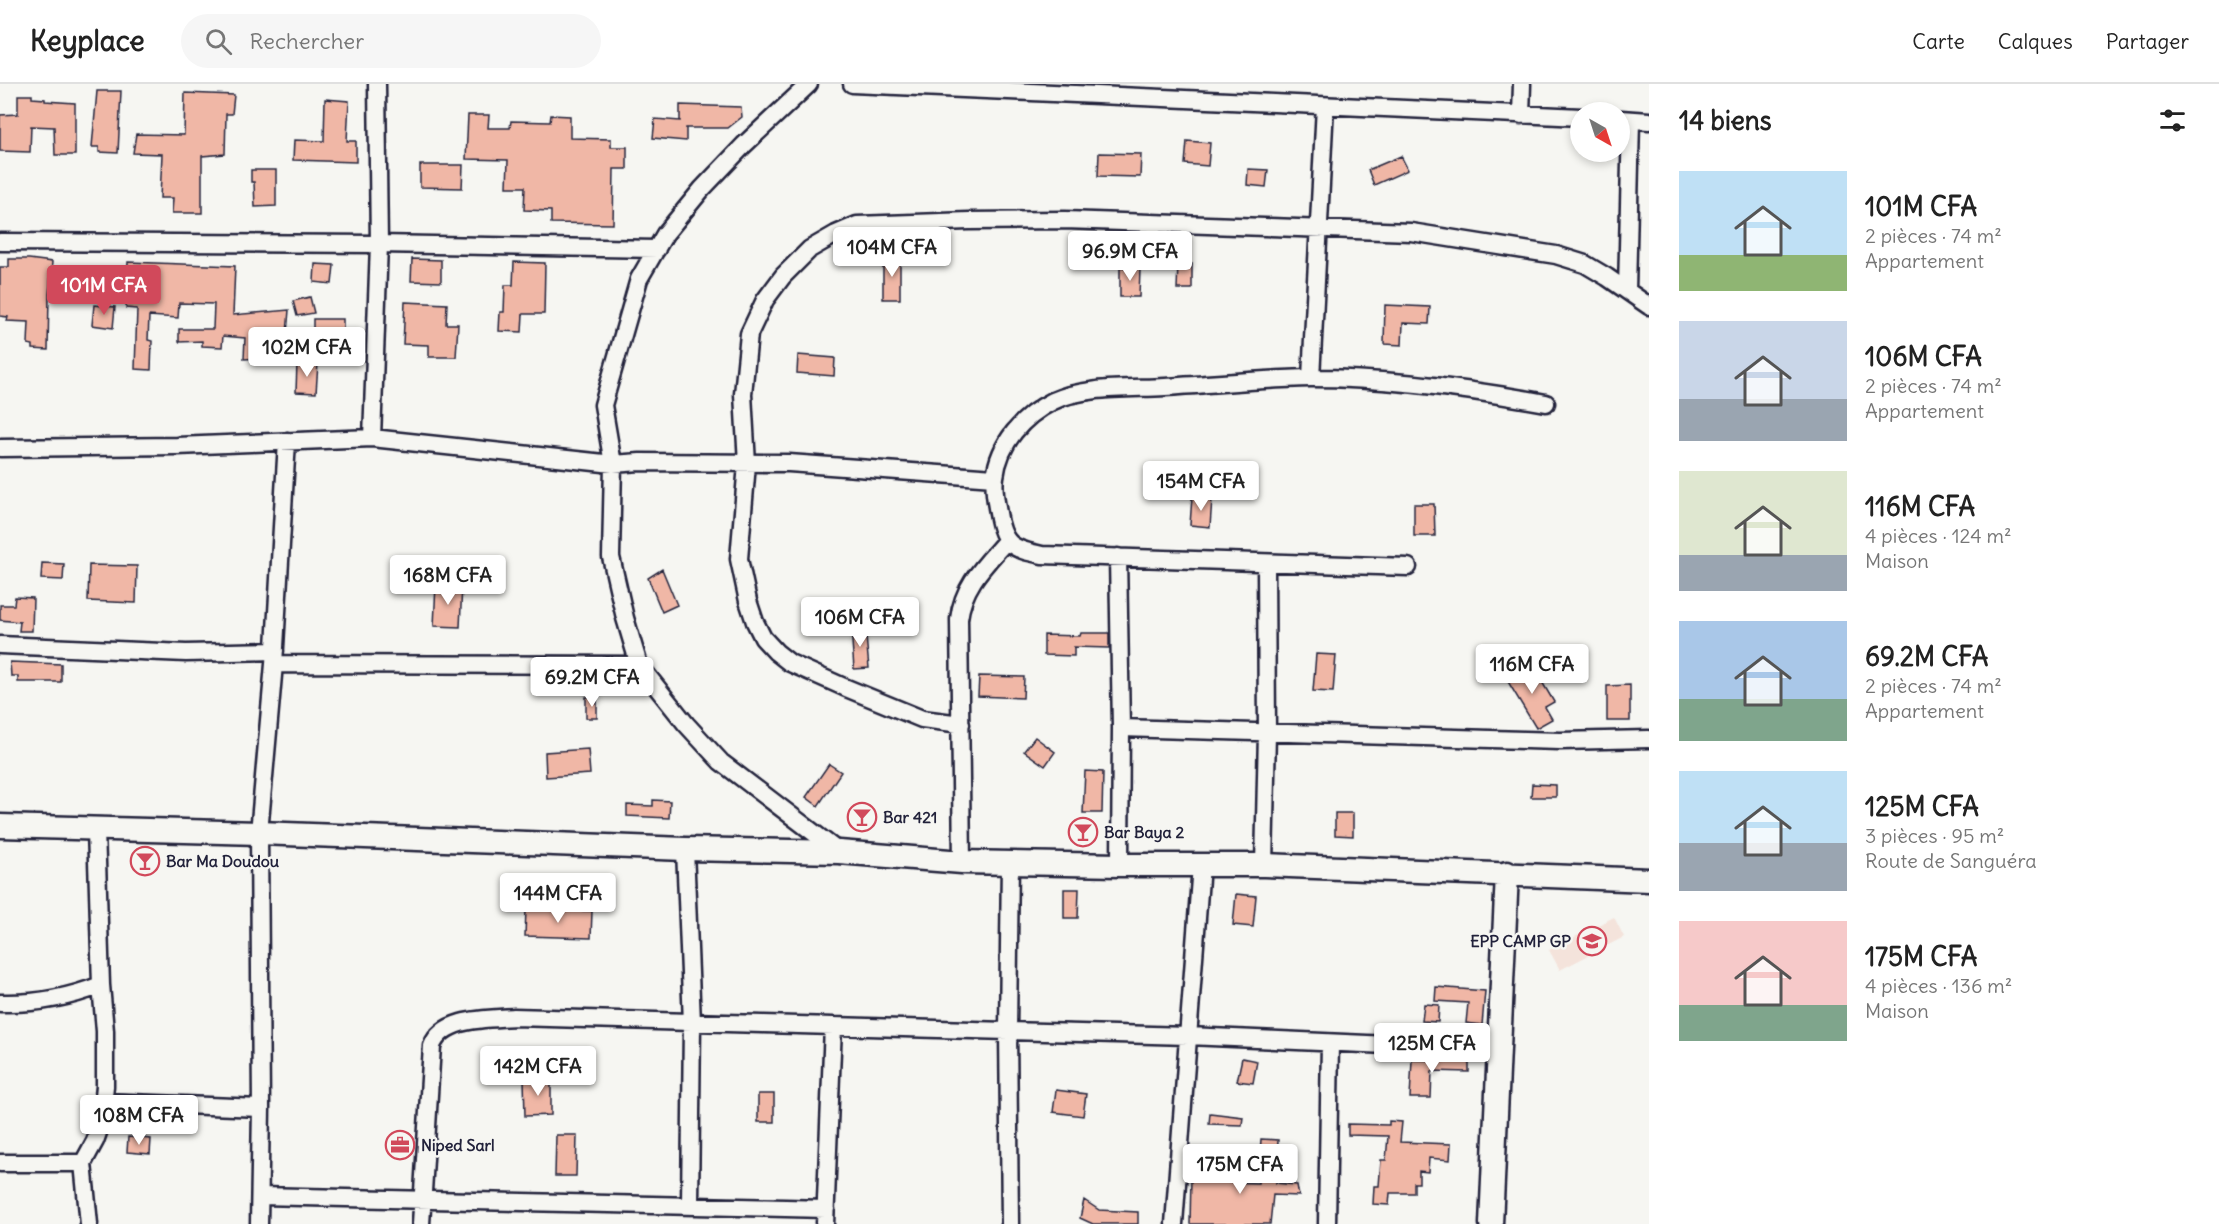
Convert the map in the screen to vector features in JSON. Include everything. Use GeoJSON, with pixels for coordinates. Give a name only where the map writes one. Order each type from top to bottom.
{"type":"FeatureCollection","features":[{"type":"Feature","properties":{"kind":"street"},"geometry":{"type":"LineString","coordinates":[[372,438],[379,244],[377,84]]}},
{"type":"Feature","properties":{"kind":"street"},"geometry":{"type":"LineString","coordinates":[[809,84],[744,145],[702,189],[665,234],[639,279],[603,405],[613,464],[611,557],[639,665],[686,724],[721,762],[839,852]]}},
{"type":"Feature","properties":{"kind":"street"},"geometry":{"type":"LineString","coordinates":[[852,84],[1215,92],[1325,106],[1570,117]]}},
{"type":"Feature","properties":{"kind":"street"},"geometry":{"type":"LineString","coordinates":[[1521,115],[1522,84]]}},
{"type":"Feature","properties":{"kind":"street"},"geometry":{"type":"LineString","coordinates":[[1311,378],[1325,106]]}},
{"type":"Feature","properties":{"kind":"street"},"geometry":{"type":"LineString","coordinates":[[1630,119],[1649,120]]}},
{"type":"Feature","properties":{"kind":"street"},"geometry":{"type":"LineString","coordinates":[[1626,162],[1627,291]]}},
{"type":"Feature","properties":{"kind":"street"},"geometry":{"type":"LineString","coordinates":[[961,724],[922,719],[790,663],[763,638],[748,601],[739,559],[747,464],[743,394],[747,344],[756,316],[783,276],[810,249],[857,225],[969,221],[1065,220],[1411,232],[1556,255],[1585,264],[1649,306]]}},
{"type":"Feature","properties":{"kind":"street"},"geometry":{"type":"LineString","coordinates":[[0,242],[379,244],[657,249]]}},
{"type":"Feature","properties":{"kind":"street"},"geometry":{"type":"LineString","coordinates":[[1408,567],[1042,555],[1023,551],[1006,541],[1000,526],[994,478],[1002,450],[1015,430],[1033,413],[1070,394],[1311,378],[1419,384],[1546,403]]}},
{"type":"Feature","properties":{"kind":"street"},"geometry":{"type":"LineString","coordinates":[[0,448],[177,447],[372,438],[613,464],[640,462],[789,463],[994,478]]}},
{"type":"Feature","properties":{"kind":"street"},"geometry":{"type":"LineString","coordinates":[[259,1224],[261,1108],[259,833],[275,658],[287,441]]}},
{"type":"Feature","properties":{"kind":"street"},"geometry":{"type":"LineString","coordinates":[[962,862],[959,619],[961,604],[972,580],[1006,541]]}},
{"type":"Feature","properties":{"kind":"street"},"geometry":{"type":"LineString","coordinates":[[1118,557],[1121,728],[1120,865]]}},
{"type":"Feature","properties":{"kind":"street"},"geometry":{"type":"LineString","coordinates":[[1264,865],[1267,733],[1266,563]]}},
{"type":"Feature","properties":{"kind":"street"},"geometry":{"type":"LineString","coordinates":[[0,645],[275,658],[639,665]]}},
{"type":"Feature","properties":{"kind":"street"},"geometry":{"type":"LineString","coordinates":[[1121,728],[1560,741],[1649,739]]}},
{"type":"Feature","properties":{"kind":"street"},"geometry":{"type":"LineString","coordinates":[[0,826],[839,852],[962,862],[1264,865],[1649,879]]}},
{"type":"Feature","properties":{"kind":"street"},"geometry":{"type":"LineString","coordinates":[[89,1224],[83,1163],[101,1124],[104,1102],[105,1031],[96,830]]}},
{"type":"Feature","properties":{"kind":"street"},"geometry":{"type":"LineString","coordinates":[[685,849],[692,1023],[690,1205]]}},
{"type":"Feature","properties":{"kind":"street"},"geometry":{"type":"LineString","coordinates":[[1010,861],[1008,1031],[1010,1224]]}},
{"type":"Feature","properties":{"kind":"street"},"geometry":{"type":"LineString","coordinates":[[1174,1224],[1201,865]]}},
{"type":"Feature","properties":{"kind":"street"},"geometry":{"type":"LineString","coordinates":[[1491,1224],[1507,873]]}},
{"type":"Feature","properties":{"kind":"street"},"geometry":{"type":"LineString","coordinates":[[0,1003],[34,1003],[79,994],[102,985]]}},
{"type":"Feature","properties":{"kind":"street"},"geometry":{"type":"LineString","coordinates":[[421,1224],[432,1046],[439,1033],[457,1024],[486,1019],[514,1017],[1188,1036],[1499,1050]]}},
{"type":"Feature","properties":{"kind":"street"},"geometry":{"type":"LineString","coordinates":[[260,1196],[690,1205],[825,1216],[833,1026]]}},
{"type":"Feature","properties":{"kind":"street"},"geometry":{"type":"LineString","coordinates":[[1327,1224],[1330,1043]]}},
{"type":"Feature","properties":{"kind":"street"},"geometry":{"type":"LineString","coordinates":[[104,1102],[261,1108]]}},
{"type":"Feature","properties":{"kind":"street"},"geometry":{"type":"LineString","coordinates":[[0,1163],[83,1163]]}},
{"type":"Feature","properties":{"kind":"shaded area","name":"EPP CAMP GP"},"geometry":{"type":"Polygon","coordinates":[[[1614,917],[1624,937],[1560,970],[1549,950],[1614,917]]]}},
{"type":"Feature","properties":{"kind":"building"},"geometry":{"type":"Polygon","coordinates":[[[97,91],[121,91],[118,153],[99,152],[99,147],[92,147],[97,91]]]}},
{"type":"Feature","properties":{"kind":"building"},"geometry":{"type":"Polygon","coordinates":[[[185,93],[234,95],[232,114],[226,114],[225,154],[202,156],[202,213],[172,213],[173,198],[160,198],[162,154],[133,153],[136,134],[184,135],[185,93]]]}},
{"type":"Feature","properties":{"kind":"building"},"geometry":{"type":"Polygon","coordinates":[[[18,95],[32,95],[32,98],[45,99],[45,101],[75,103],[75,155],[55,155],[54,127],[31,126],[30,152],[0,151],[0,115],[18,114],[18,95]]]}},
{"type":"Feature","properties":{"kind":"building"},"geometry":{"type":"Polygon","coordinates":[[[325,99],[349,101],[347,141],[356,141],[356,162],[293,160],[294,140],[324,141],[325,99]]]}},
{"type":"Feature","properties":{"kind":"building"},"geometry":{"type":"Polygon","coordinates":[[[680,105],[741,107],[742,117],[728,128],[686,128],[686,141],[653,138],[655,119],[680,121],[680,105]]]}},
{"type":"Feature","properties":{"kind":"building"},"geometry":{"type":"Polygon","coordinates":[[[468,115],[489,115],[488,128],[510,128],[511,121],[550,122],[551,115],[570,116],[570,138],[611,139],[611,147],[627,147],[627,169],[614,169],[613,224],[551,223],[551,211],[524,210],[525,187],[507,187],[508,160],[466,159],[468,115]]]}},
{"type":"Feature","properties":{"kind":"building"},"geometry":{"type":"Polygon","coordinates":[[[1187,141],[1210,143],[1208,166],[1185,164],[1187,141]]]}},
{"type":"Feature","properties":{"kind":"building"},"geometry":{"type":"Polygon","coordinates":[[[1099,153],[1141,154],[1140,177],[1098,176],[1099,153]]]}},
{"type":"Feature","properties":{"kind":"building"},"geometry":{"type":"Polygon","coordinates":[[[1401,156],[1408,170],[1374,185],[1368,170],[1401,156]]]}},
{"type":"Feature","properties":{"kind":"building"},"geometry":{"type":"Polygon","coordinates":[[[420,165],[463,165],[462,188],[420,187],[420,165]]]}},
{"type":"Feature","properties":{"kind":"building"},"geometry":{"type":"Polygon","coordinates":[[[1248,169],[1268,170],[1266,187],[1247,185],[1248,169]]]}},
{"type":"Feature","properties":{"kind":"building"},"geometry":{"type":"Polygon","coordinates":[[[251,170],[276,170],[276,206],[255,207],[251,170]]]}},
{"type":"Feature","properties":{"kind":"building"},"geometry":{"type":"Polygon","coordinates":[[[1081,235],[1098,235],[1099,262],[1082,263],[1081,235]]]}},
{"type":"Feature","properties":{"kind":"building"},"geometry":{"type":"Polygon","coordinates":[[[900,257],[900,299],[883,299],[883,258],[900,257]]]}},
{"type":"Feature","properties":{"kind":"building"},"geometry":{"type":"Polygon","coordinates":[[[9,259],[52,262],[48,350],[33,349],[33,345],[28,344],[29,322],[7,321],[8,317],[0,316],[0,267],[9,267],[9,259]]]}},
{"type":"Feature","properties":{"kind":"building"},"geometry":{"type":"Polygon","coordinates":[[[412,259],[441,260],[441,282],[411,281],[412,259]]]}},
{"type":"Feature","properties":{"kind":"building"},"geometry":{"type":"Polygon","coordinates":[[[128,262],[235,266],[233,315],[289,310],[285,357],[261,355],[261,358],[244,359],[245,338],[223,336],[222,347],[202,346],[202,341],[179,342],[179,329],[213,329],[214,304],[179,303],[178,318],[149,316],[148,340],[152,341],[151,370],[135,369],[137,309],[126,308],[128,262]]]}},
{"type":"Feature","properties":{"kind":"building"},"geometry":{"type":"Polygon","coordinates":[[[514,262],[545,263],[544,314],[523,314],[522,332],[499,331],[500,312],[504,312],[505,285],[513,285],[514,262]]]}},
{"type":"Feature","properties":{"kind":"building"},"geometry":{"type":"Polygon","coordinates":[[[315,264],[334,265],[332,284],[314,282],[315,264]]]}},
{"type":"Feature","properties":{"kind":"building"},"geometry":{"type":"Polygon","coordinates":[[[1178,264],[1192,264],[1192,289],[1177,289],[1178,264]]]}},
{"type":"Feature","properties":{"kind":"building"},"geometry":{"type":"Polygon","coordinates":[[[1120,267],[1140,268],[1139,297],[1120,297],[1120,267]]]}},
{"type":"Feature","properties":{"kind":"building"},"geometry":{"type":"Polygon","coordinates":[[[310,297],[314,313],[297,316],[293,301],[310,297]]]}},
{"type":"Feature","properties":{"kind":"building"},"geometry":{"type":"Polygon","coordinates":[[[405,302],[447,304],[446,324],[458,324],[456,357],[429,357],[429,345],[403,344],[405,302]]]}},
{"type":"Feature","properties":{"kind":"building"},"geometry":{"type":"Polygon","coordinates":[[[94,305],[115,307],[113,328],[92,325],[94,305]]]}},
{"type":"Feature","properties":{"kind":"building"},"geometry":{"type":"Polygon","coordinates":[[[1385,305],[1430,307],[1429,324],[1403,323],[1402,345],[1384,344],[1385,305]]]}},
{"type":"Feature","properties":{"kind":"building"},"geometry":{"type":"Polygon","coordinates":[[[313,319],[343,319],[343,332],[313,331],[313,319]]]}},
{"type":"Feature","properties":{"kind":"building"},"geometry":{"type":"Polygon","coordinates":[[[798,355],[835,358],[834,376],[797,373],[798,355]]]}},
{"type":"Feature","properties":{"kind":"building"},"geometry":{"type":"Polygon","coordinates":[[[297,363],[318,363],[316,393],[296,392],[297,363]]]}},
{"type":"Feature","properties":{"kind":"building"},"geometry":{"type":"Polygon","coordinates":[[[1192,497],[1212,498],[1210,527],[1190,525],[1192,497]]]}},
{"type":"Feature","properties":{"kind":"building"},"geometry":{"type":"Polygon","coordinates":[[[1414,504],[1434,504],[1435,536],[1414,536],[1414,504]]]}},
{"type":"Feature","properties":{"kind":"building"},"geometry":{"type":"Polygon","coordinates":[[[42,563],[64,564],[63,580],[41,579],[42,563]]]}},
{"type":"Feature","properties":{"kind":"building"},"geometry":{"type":"Polygon","coordinates":[[[89,565],[137,566],[136,603],[88,601],[89,565]]]}},
{"type":"Feature","properties":{"kind":"building"},"geometry":{"type":"Polygon","coordinates":[[[662,569],[677,605],[662,612],[648,578],[662,569]]]}},
{"type":"Feature","properties":{"kind":"building"},"geometry":{"type":"Polygon","coordinates":[[[436,584],[462,585],[460,627],[434,626],[436,584]]]}},
{"type":"Feature","properties":{"kind":"building"},"geometry":{"type":"Polygon","coordinates":[[[15,597],[33,598],[32,631],[19,631],[20,622],[0,620],[0,605],[14,605],[15,597]]]}},
{"type":"Feature","properties":{"kind":"building"},"geometry":{"type":"Polygon","coordinates":[[[865,626],[869,668],[854,669],[851,627],[865,626]]]}},
{"type":"Feature","properties":{"kind":"building"},"geometry":{"type":"Polygon","coordinates":[[[1081,633],[1109,633],[1109,648],[1074,647],[1074,656],[1044,655],[1044,635],[1080,636],[1081,633]]]}},
{"type":"Feature","properties":{"kind":"building"},"geometry":{"type":"Polygon","coordinates":[[[1316,654],[1336,655],[1333,692],[1313,691],[1316,654]]]}},
{"type":"Feature","properties":{"kind":"building"},"geometry":{"type":"Polygon","coordinates":[[[10,662],[61,664],[61,682],[18,682],[18,676],[11,676],[10,662]]]}},
{"type":"Feature","properties":{"kind":"building"},"geometry":{"type":"Polygon","coordinates":[[[1532,665],[1554,702],[1545,707],[1552,719],[1536,728],[1507,680],[1532,665]]]}},
{"type":"Feature","properties":{"kind":"building"},"geometry":{"type":"Polygon","coordinates":[[[979,676],[1024,677],[1023,698],[978,696],[979,676]]]}},
{"type":"Feature","properties":{"kind":"building"},"geometry":{"type":"Polygon","coordinates":[[[1630,685],[1630,721],[1607,721],[1607,686],[1630,685]]]}},
{"type":"Feature","properties":{"kind":"building"},"geometry":{"type":"Polygon","coordinates":[[[586,697],[597,697],[597,718],[586,718],[586,697]]]}},
{"type":"Feature","properties":{"kind":"building"},"geometry":{"type":"Polygon","coordinates":[[[1035,737],[1055,752],[1045,766],[1024,751],[1035,737]]]}},
{"type":"Feature","properties":{"kind":"building"},"geometry":{"type":"Polygon","coordinates":[[[588,749],[590,774],[546,777],[545,752],[588,749]]]}},
{"type":"Feature","properties":{"kind":"building"},"geometry":{"type":"Polygon","coordinates":[[[829,764],[841,772],[818,806],[806,797],[829,764]]]}},
{"type":"Feature","properties":{"kind":"building"},"geometry":{"type":"Polygon","coordinates":[[[1085,771],[1103,772],[1102,813],[1083,813],[1085,771]]]}},
{"type":"Feature","properties":{"kind":"building"},"geometry":{"type":"Polygon","coordinates":[[[1532,784],[1556,785],[1556,797],[1531,797],[1532,784]]]}},
{"type":"Feature","properties":{"kind":"building"},"geometry":{"type":"Polygon","coordinates":[[[653,800],[670,801],[669,818],[627,816],[627,805],[653,806],[653,800]]]}},
{"type":"Feature","properties":{"kind":"building"},"geometry":{"type":"Polygon","coordinates":[[[1335,813],[1353,813],[1353,836],[1335,835],[1335,813]]]}},
{"type":"Feature","properties":{"kind":"building"},"geometry":{"type":"Polygon","coordinates":[[[1064,889],[1079,889],[1078,918],[1064,918],[1064,889]]]}},
{"type":"Feature","properties":{"kind":"building"},"geometry":{"type":"Polygon","coordinates":[[[1236,894],[1256,896],[1253,927],[1233,925],[1236,894]]]}},
{"type":"Feature","properties":{"kind":"building"},"geometry":{"type":"Polygon","coordinates":[[[526,909],[592,911],[591,938],[525,936],[526,909]]]}},
{"type":"Feature","properties":{"kind":"building"},"geometry":{"type":"Polygon","coordinates":[[[1436,987],[1485,991],[1482,1025],[1466,1023],[1468,1003],[1435,1001],[1436,987]]]}},
{"type":"Feature","properties":{"kind":"building"},"geometry":{"type":"Polygon","coordinates":[[[1424,1004],[1439,1005],[1438,1022],[1422,1021],[1424,1004]]]}},
{"type":"Feature","properties":{"kind":"building"},"geometry":{"type":"Polygon","coordinates":[[[1242,1058],[1257,1061],[1253,1083],[1237,1081],[1242,1058]]]}},
{"type":"Feature","properties":{"kind":"building"},"geometry":{"type":"Polygon","coordinates":[[[1448,1058],[1469,1059],[1469,1072],[1432,1071],[1431,1098],[1410,1098],[1412,1060],[1448,1060],[1448,1058]]]}},
{"type":"Feature","properties":{"kind":"building"},"geometry":{"type":"Polygon","coordinates":[[[524,1079],[551,1079],[551,1115],[525,1116],[524,1079]]]}},
{"type":"Feature","properties":{"kind":"building"},"geometry":{"type":"Polygon","coordinates":[[[1056,1090],[1086,1094],[1083,1116],[1053,1112],[1056,1090]]]}},
{"type":"Feature","properties":{"kind":"building"},"geometry":{"type":"Polygon","coordinates":[[[758,1094],[774,1094],[774,1122],[758,1122],[758,1094]]]}},
{"type":"Feature","properties":{"kind":"building"},"geometry":{"type":"Polygon","coordinates":[[[1210,1113],[1243,1117],[1242,1125],[1209,1124],[1210,1113]]]}},
{"type":"Feature","properties":{"kind":"building"},"geometry":{"type":"Polygon","coordinates":[[[1389,1121],[1402,1122],[1400,1142],[1451,1144],[1450,1160],[1429,1158],[1428,1172],[1419,1171],[1419,1183],[1414,1183],[1414,1193],[1390,1193],[1389,1205],[1373,1204],[1374,1186],[1379,1186],[1381,1160],[1386,1160],[1388,1136],[1348,1135],[1348,1124],[1389,1125],[1389,1121]]]}},
{"type":"Feature","properties":{"kind":"building"},"geometry":{"type":"Polygon","coordinates":[[[556,1135],[577,1135],[576,1176],[555,1176],[556,1135]]]}},
{"type":"Feature","properties":{"kind":"building"},"geometry":{"type":"Polygon","coordinates":[[[128,1137],[151,1139],[150,1154],[127,1152],[128,1137]]]}},
{"type":"Feature","properties":{"kind":"building"},"geometry":{"type":"Polygon","coordinates":[[[1261,1139],[1278,1140],[1276,1183],[1297,1185],[1299,1196],[1273,1195],[1270,1224],[1190,1224],[1191,1178],[1258,1183],[1261,1139]]]}},
{"type":"Feature","properties":{"kind":"building"},"geometry":{"type":"Polygon","coordinates":[[[1084,1200],[1099,1210],[1138,1212],[1138,1224],[1093,1224],[1080,1218],[1084,1200]]]}},
{"type":"Feature","properties":{"kind":"place","name":"Bar 421"},"geometry":{"type":"Point","coordinates":[862,817]}},
{"type":"Feature","properties":{"kind":"place","name":"Bar Baya 2"},"geometry":{"type":"Point","coordinates":[1083,832]}},
{"type":"Feature","properties":{"kind":"place","name":"Bar Ma Doudou"},"geometry":{"type":"Point","coordinates":[145,861]}},
{"type":"Feature","properties":{"kind":"place","name":"EPP CAMP GP"},"geometry":{"type":"Point","coordinates":[1592,941]}},
{"type":"Feature","properties":{"kind":"place","name":"Niped Sarl"},"geometry":{"type":"Point","coordinates":[400,1145]}}]}
